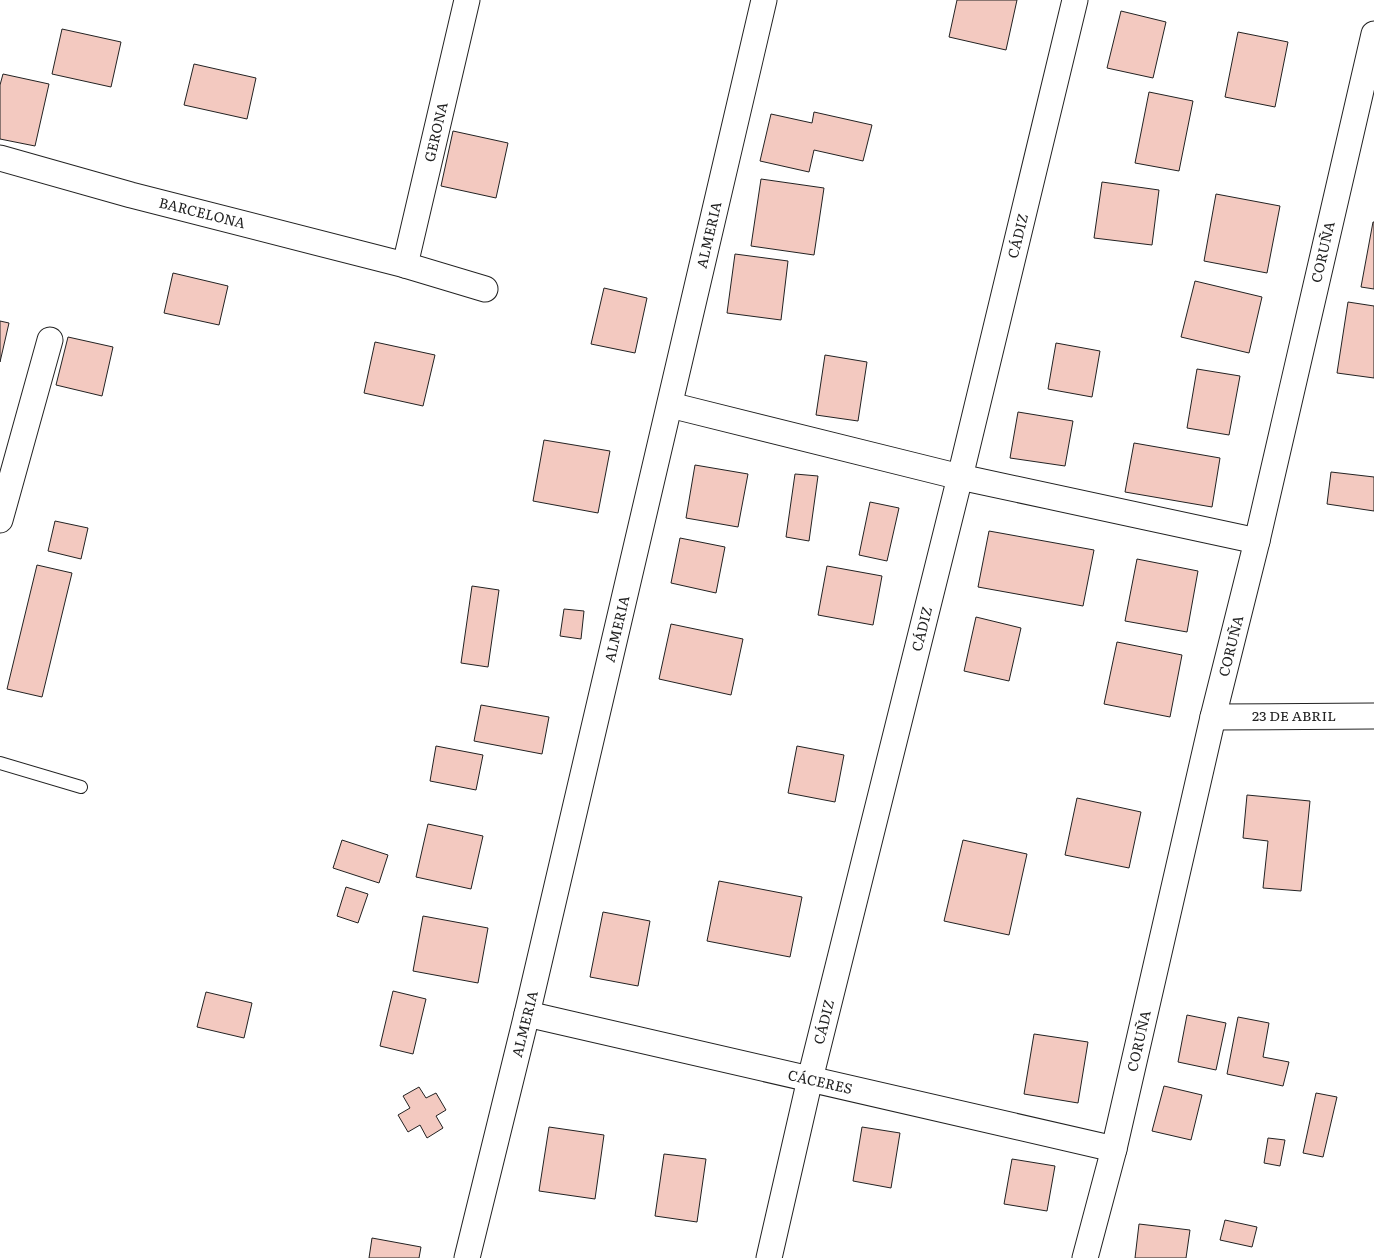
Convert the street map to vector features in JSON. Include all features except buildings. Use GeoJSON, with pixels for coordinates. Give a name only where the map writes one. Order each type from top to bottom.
{"type":"FeatureCollection","features":[{"type":"Feature","properties":{"kind":"street","name":"GERONA"},"geometry":{"type":"LineString","coordinates":[[405,265],[467,0]]}},
{"type":"Feature","properties":{"kind":"street","name":"ALMERIA"},"geometry":{"type":"LineString","coordinates":[[467,1258],[527,1014],[764,0]]}},
{"type":"Feature","properties":{"kind":"street","name":"CÁDIZ"},"geometry":{"type":"LineString","coordinates":[[769,1258],[810,1079],[960,477],[1075,0]]}},
{"type":"Feature","properties":{"kind":"street","name":"CORUÑA"},"geometry":{"type":"LineString","coordinates":[[1084,1258],[1114,1149],[1213,716],[1256,541],[1374,34]]}},
{"type":"Feature","properties":{"kind":"street","name":"BARCELONA"},"geometry":{"type":"LineString","coordinates":[[0,158],[131,195],[405,265],[484,289]]}},
{"type":"Feature","properties":{"kind":"street"},"geometry":{"type":"LineString","coordinates":[[0,520],[50,340]]}},
{"type":"Feature","properties":{"kind":"street"},"geometry":{"type":"LineString","coordinates":[[670,405],[960,477],[1256,541]]}},
{"type":"Feature","properties":{"kind":"street","name":"23 DE ABRIL"},"geometry":{"type":"LineString","coordinates":[[1213,716],[1374,716]]}},
{"type":"Feature","properties":{"kind":"street","name":"CÁCERES"},"geometry":{"type":"LineString","coordinates":[[527,1014],[1114,1149]]}},
{"type":"Feature","properties":{"kind":"lane"},"geometry":{"type":"LineString","coordinates":[[0,764],[81,787]]}}]}
